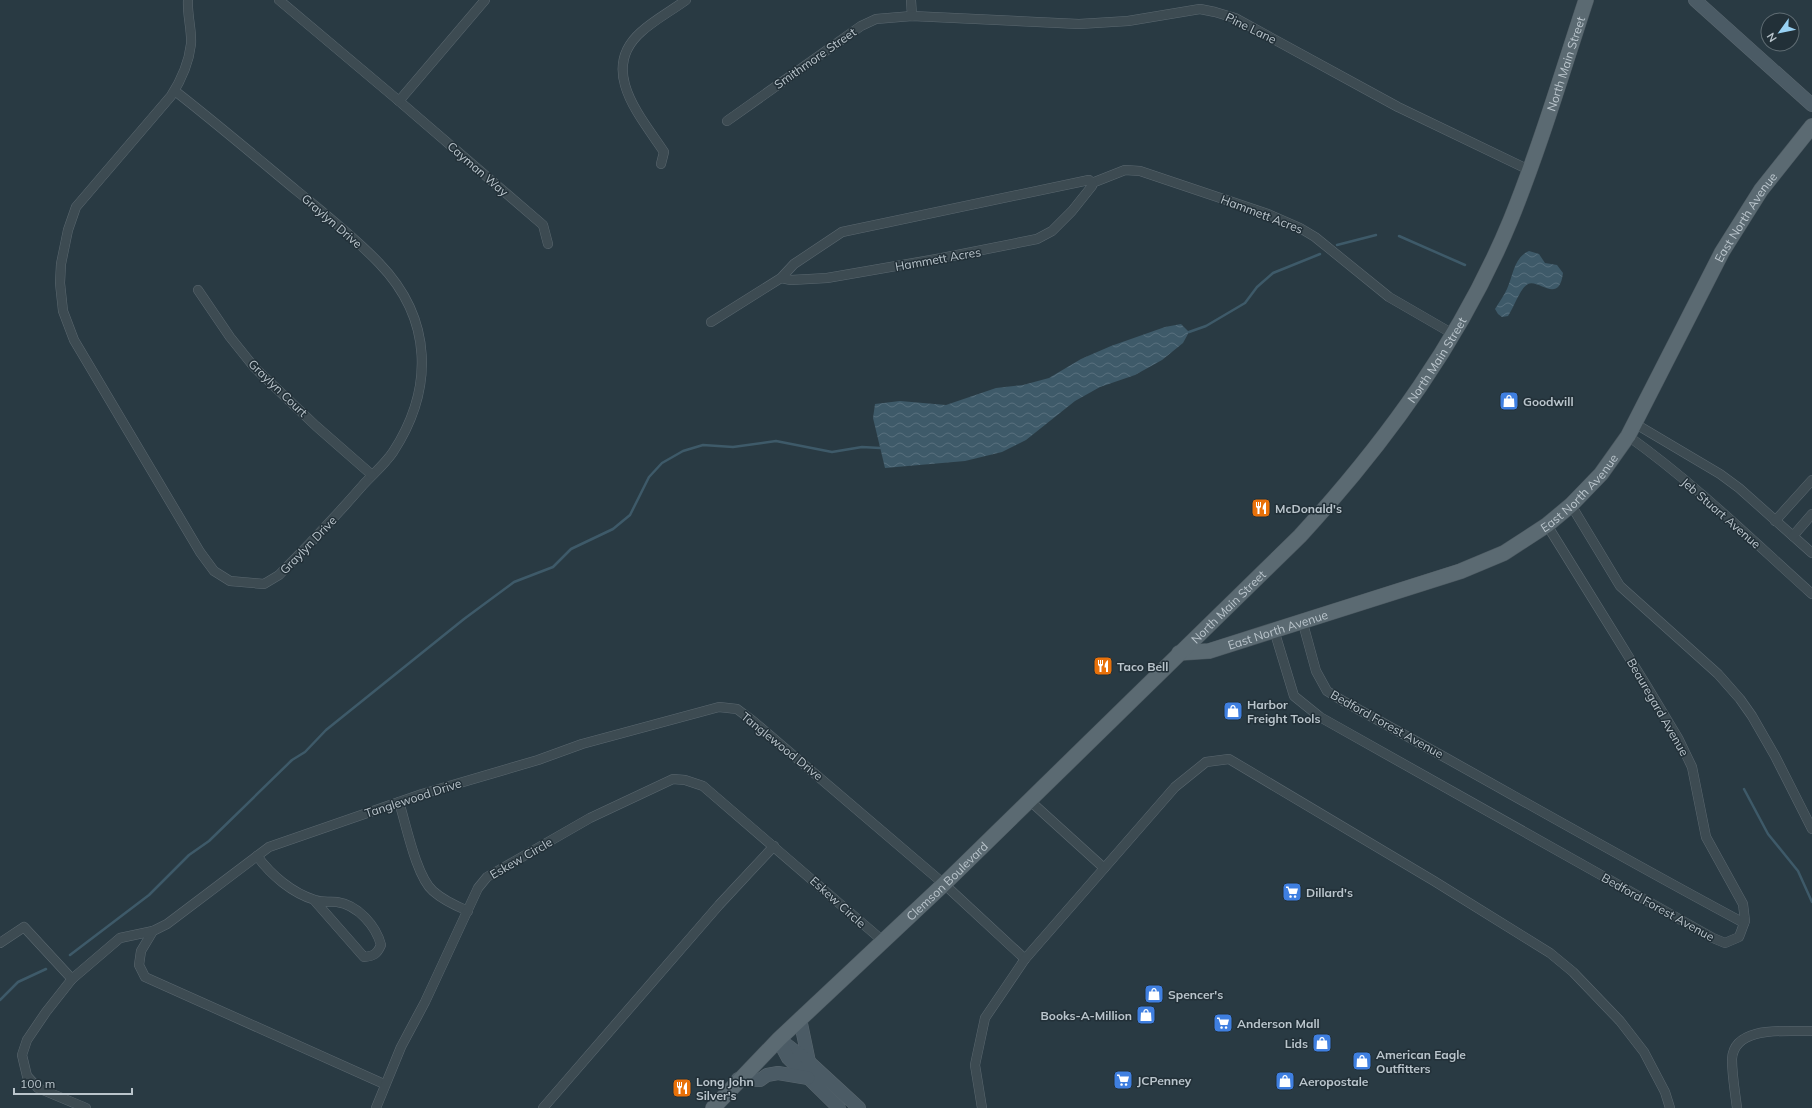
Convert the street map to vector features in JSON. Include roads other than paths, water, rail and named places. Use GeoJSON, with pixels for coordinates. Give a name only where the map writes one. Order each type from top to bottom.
{"type":"FeatureCollection","features":[{"type":"Feature","properties":{"kind":"main road","name":"North Main Street"},"geometry":{"type":"LineString","coordinates":[[1179,653],[1300,536],[1343,489],[1379,445],[1415,395],[1453,334],[1488,267],[1510,220],[1529,170],[1586,0]]}},
{"type":"Feature","properties":{"kind":"main road","name":"East North Avenue"},"geometry":{"type":"LineString","coordinates":[[1179,653],[1209,651],[1302,620],[1378,599],[1461,571],[1504,553],[1547,525],[1572,506],[1601,474],[1631,429],[1722,252],[1761,190],[1812,126]]}},
{"type":"Feature","properties":{"kind":"main road","name":"Clemson Boulevard"},"geometry":{"type":"LineString","coordinates":[[713,1108],[738,1079],[944,884],[1179,653]]}},
{"type":"Feature","properties":{"kind":"street","name":"Graylyn Drive"},"geometry":{"type":"LineString","coordinates":[[175,91],[322,211],[380,263],[411,307],[418,326],[422,356],[422,382],[416,408],[392,453],[279,575],[264,584],[230,581],[214,571],[200,552],[74,340],[63,311],[60,283],[61,264],[68,230],[76,207],[175,91],[180,82],[191,44],[188,20],[188,0]]}},
{"type":"Feature","properties":{"kind":"street","name":"Cayman Way"},"geometry":{"type":"LineString","coordinates":[[279,0],[543,225],[548,244]]}},
{"type":"Feature","properties":{"kind":"street"},"geometry":{"type":"LineString","coordinates":[[661,164],[664,152],[629,98],[623,80],[622,70],[625,54],[633,39],[641,31],[686,0]]}},
{"type":"Feature","properties":{"kind":"street"},"geometry":{"type":"LineString","coordinates":[[911,0],[912,16]]}},
{"type":"Feature","properties":{"kind":"street"},"geometry":{"type":"LineString","coordinates":[[1695,0],[1812,105]]}},
{"type":"Feature","properties":{"kind":"street"},"geometry":{"type":"LineString","coordinates":[[399,101],[480,2]]}},
{"type":"Feature","properties":{"kind":"street","name":"Pine Lane"},"geometry":{"type":"LineString","coordinates":[[912,16],[1079,24],[1128,21],[1200,9],[1215,12],[1235,18],[1398,107],[1529,170]]}},
{"type":"Feature","properties":{"kind":"street","name":"Smithmore Street"},"geometry":{"type":"LineString","coordinates":[[727,121],[861,26],[876,19],[912,16]]}},
{"type":"Feature","properties":{"kind":"street","name":"Hammett Acres"},"geometry":{"type":"LineString","coordinates":[[781,278],[791,280],[827,278],[942,258],[1037,239],[1052,231],[1072,211],[1092,186],[1092,183],[1125,170],[1140,171],[1268,214],[1300,228],[1315,237],[1389,297],[1453,334]]}},
{"type":"Feature","properties":{"kind":"street","name":"Hammett Acres"},"geometry":{"type":"LineString","coordinates":[[711,322],[781,278],[794,264],[842,232],[1089,180],[1092,183]]}},
{"type":"Feature","properties":{"kind":"street","name":"Graylyn Court"},"geometry":{"type":"LineString","coordinates":[[198,290],[230,337],[254,367],[316,426],[372,475]]}},
{"type":"Feature","properties":{"kind":"street","name":"Jeb Stuart Avenue"},"geometry":{"type":"LineString","coordinates":[[1631,429],[1720,474],[1739,488],[1812,553]]}},
{"type":"Feature","properties":{"kind":"street","name":"Jeb Stuart Avenue"},"geometry":{"type":"LineString","coordinates":[[1631,429],[1648,450],[1718,509],[1812,594]]}},
{"type":"Feature","properties":{"kind":"street"},"geometry":{"type":"LineString","coordinates":[[1775,521],[1812,480]]}},
{"type":"Feature","properties":{"kind":"street"},"geometry":{"type":"LineString","coordinates":[[1572,506],[1620,586],[1718,674],[1752,716],[1775,756],[1812,829]]}},
{"type":"Feature","properties":{"kind":"street"},"geometry":{"type":"LineString","coordinates":[[1793,536],[1812,514]]}},
{"type":"Feature","properties":{"kind":"street","name":"Beauregard Avenue"},"geometry":{"type":"LineString","coordinates":[[1547,525],[1652,695],[1692,767],[1706,837],[1743,904],[1744,923]]}},
{"type":"Feature","properties":{"kind":"street","name":"Bedford Forest Avenue"},"geometry":{"type":"LineString","coordinates":[[1274,630],[1294,696],[1320,717],[1713,938],[1725,943],[1739,938],[1744,923],[1678,888],[1327,691],[1316,671],[1302,620]]}},
{"type":"Feature","properties":{"kind":"street","name":"Tanglewood Drive"},"geometry":{"type":"LineString","coordinates":[[153,931],[167,924],[269,847],[399,802],[538,760],[582,744],[719,707],[737,709],[788,750],[944,884],[1024,959]]}},
{"type":"Feature","properties":{"kind":"street"},"geometry":{"type":"LineString","coordinates":[[982,1108],[976,1065],[985,1018],[1024,959],[1175,788],[1206,762],[1228,759],[1434,881],[1550,953],[1573,972],[1620,1020],[1644,1052],[1665,1092],[1670,1108]]}},
{"type":"Feature","properties":{"kind":"street","name":"Eskew Circle"},"geometry":{"type":"LineString","coordinates":[[376,1108],[384,1084],[478,888],[487,877],[590,818],[673,779],[685,780],[702,786],[774,846],[883,941]]}},
{"type":"Feature","properties":{"kind":"street"},"geometry":{"type":"LineString","coordinates":[[1029,800],[1104,868]]}},
{"type":"Feature","properties":{"kind":"street"},"geometry":{"type":"LineString","coordinates":[[399,802],[421,874],[432,891],[454,905],[468,910]]}},
{"type":"Feature","properties":{"kind":"street"},"geometry":{"type":"LineString","coordinates":[[543,1108],[719,905],[774,846]]}},
{"type":"Feature","properties":{"kind":"street"},"geometry":{"type":"LineString","coordinates":[[257,856],[278,880],[314,900],[327,903],[336,902],[361,913],[379,935],[382,945],[378,953],[372,956],[364,957],[314,900]]}},
{"type":"Feature","properties":{"kind":"street"},"geometry":{"type":"LineString","coordinates":[[0,943],[24,927],[72,979]]}},
{"type":"Feature","properties":{"kind":"street"},"geometry":{"type":"LineString","coordinates":[[86,1108],[38,1088],[27,1076],[22,1055],[27,1040],[46,1012],[72,979],[120,938],[153,931]]}},
{"type":"Feature","properties":{"kind":"street"},"geometry":{"type":"LineString","coordinates":[[153,931],[141,951],[139,965],[145,977],[384,1084]]}},
{"type":"Feature","properties":{"kind":"street"},"geometry":{"type":"LineString","coordinates":[[800,1019],[809,1062]]}},
{"type":"Feature","properties":{"kind":"street"},"geometry":{"type":"LineString","coordinates":[[1737,1108],[1732,1058],[1735,1049],[1742,1042],[1754,1035],[1766,1031],[1812,1031]]}},
{"type":"Feature","properties":{"kind":"street"},"geometry":{"type":"LineString","coordinates":[[779,1039],[809,1062],[859,1108]]}},
{"type":"Feature","properties":{"kind":"street"},"geometry":{"type":"LineString","coordinates":[[779,1039],[788,1058],[839,1108]]}},
{"type":"Feature","properties":{"kind":"street"},"geometry":{"type":"LineString","coordinates":[[738,1079],[760,1080],[778,1073],[808,1078]]}},
{"type":"Feature","properties":{"kind":"water"},"geometry":{"type":"Polygon","coordinates":[[[1529,251],[1539,254],[1545,263],[1557,265],[1563,273],[1561,282],[1557,288],[1553,289],[1548,289],[1532,283],[1528,284],[1522,290],[1508,316],[1502,317],[1495,309],[1506,292],[1517,262],[1529,251]]]}},
{"type":"Feature","properties":{"kind":"water"},"geometry":{"type":"Polygon","coordinates":[[[1181,324],[1189,332],[1183,343],[1162,360],[1135,375],[1100,387],[1075,401],[1026,440],[1002,452],[965,461],[885,468],[873,418],[875,404],[900,401],[946,405],[996,388],[1023,385],[1049,378],[1081,359],[1111,346],[1165,327],[1181,324]]]}},
{"type":"Feature","properties":{"kind":"waterway"},"geometry":{"type":"LineString","coordinates":[[1337,245],[1376,235]]}},
{"type":"Feature","properties":{"kind":"waterway"},"geometry":{"type":"LineString","coordinates":[[1399,236],[1465,265]]}},
{"type":"Feature","properties":{"kind":"waterway"},"geometry":{"type":"LineString","coordinates":[[1189,332],[1206,326],[1245,303],[1257,287],[1273,273],[1320,254]]}},
{"type":"Feature","properties":{"kind":"waterway"},"geometry":{"type":"LineString","coordinates":[[70,955],[149,895],[189,855],[209,841],[292,760],[305,752],[326,730],[464,619],[514,582],[553,567],[571,549],[613,529],[630,515],[649,477],[662,463],[683,451],[703,445],[733,447],[776,441],[832,452],[862,447],[880,448]]}},
{"type":"Feature","properties":{"kind":"waterway"},"geometry":{"type":"LineString","coordinates":[[1744,789],[1768,834],[1798,871],[1812,902]]}},
{"type":"Feature","properties":{"kind":"waterway"},"geometry":{"type":"LineString","coordinates":[[0,1000],[18,982],[46,969]]}},
{"type":"Feature","properties":{"kind":"place","name":"Goodwill"},"geometry":{"type":"Point","coordinates":[1509,401]}},
{"type":"Feature","properties":{"kind":"place","name":"McDonald's"},"geometry":{"type":"Point","coordinates":[1261,508]}},
{"type":"Feature","properties":{"kind":"place","name":"Taco Bell"},"geometry":{"type":"Point","coordinates":[1103,666]}},
{"type":"Feature","properties":{"kind":"place","name":"Harbor Freight Tools"},"geometry":{"type":"Point","coordinates":[1233,711]}},
{"type":"Feature","properties":{"kind":"place","name":"Dillard's"},"geometry":{"type":"Point","coordinates":[1292,892]}},
{"type":"Feature","properties":{"kind":"place","name":"Spencer's"},"geometry":{"type":"Point","coordinates":[1154,994]}},
{"type":"Feature","properties":{"kind":"place","name":"Books-A-Million"},"geometry":{"type":"Point","coordinates":[1146,1015]}},
{"type":"Feature","properties":{"kind":"place","name":"Anderson Mall"},"geometry":{"type":"Point","coordinates":[1223,1023]}},
{"type":"Feature","properties":{"kind":"place","name":"Lids"},"geometry":{"type":"Point","coordinates":[1322,1043]}},
{"type":"Feature","properties":{"kind":"place","name":"American Eagle Outfitters"},"geometry":{"type":"Point","coordinates":[1362,1061]}},
{"type":"Feature","properties":{"kind":"place","name":"JCPenney"},"geometry":{"type":"Point","coordinates":[1123,1080]}},
{"type":"Feature","properties":{"kind":"place","name":"Aeropostale"},"geometry":{"type":"Point","coordinates":[1285,1081]}},
{"type":"Feature","properties":{"kind":"place","name":"Long John Silver's"},"geometry":{"type":"Point","coordinates":[682,1088]}}]}
